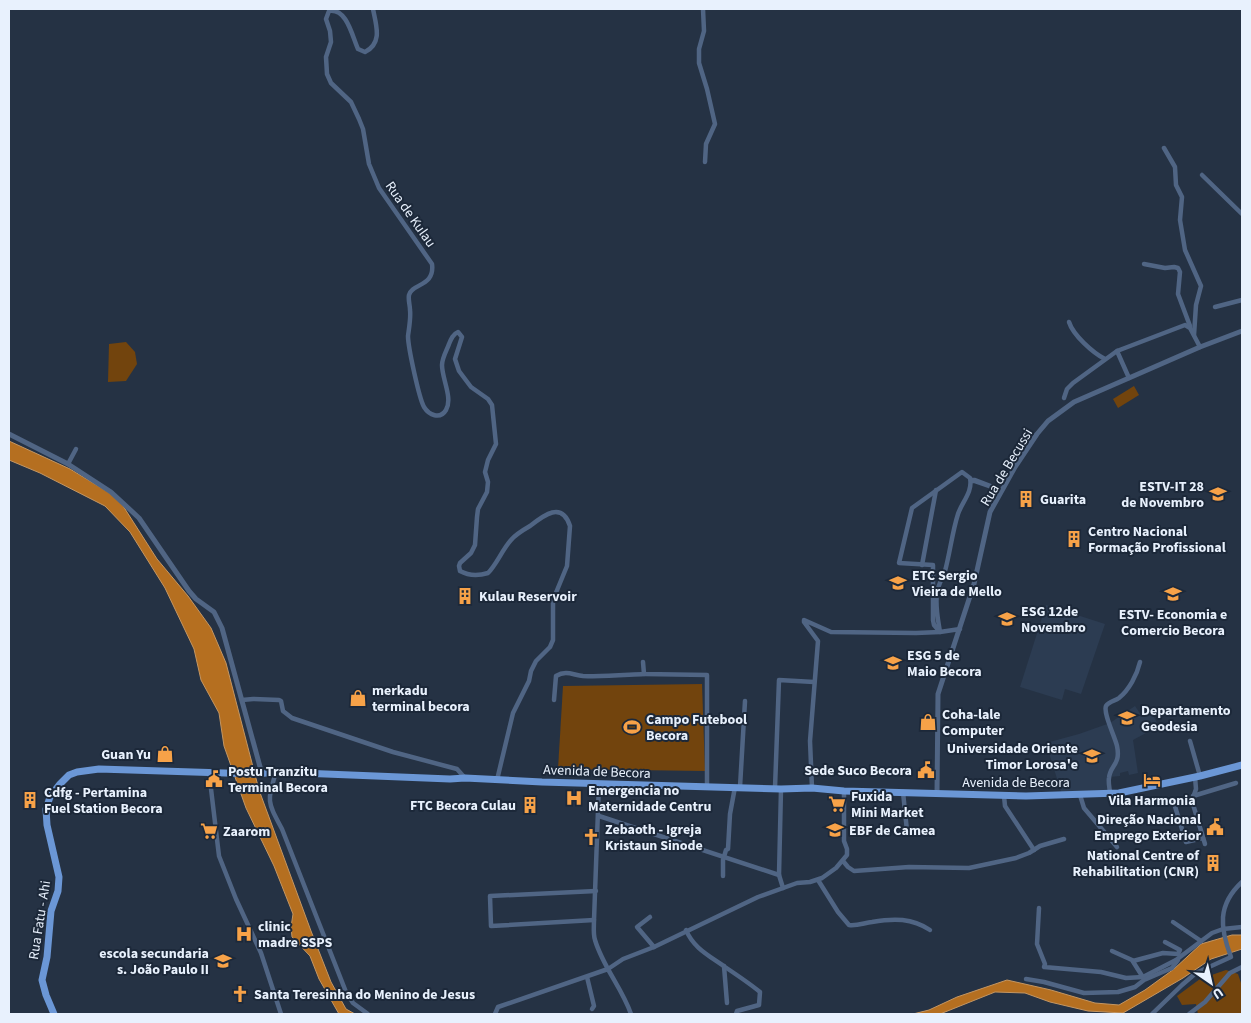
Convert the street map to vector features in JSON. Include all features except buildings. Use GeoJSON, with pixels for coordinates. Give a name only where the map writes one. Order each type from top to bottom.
{"type":"FeatureCollection","features":[{"type":"Feature","properties":{"kind":"main road","name":"Avenida de Becora"},"geometry":{"type":"LineString","coordinates":[[217,772],[259,774],[276,772],[377,777],[812,788],[844,791],[1004,796],[1119,793],[1198,776],[1242,764]]}},
{"type":"Feature","properties":{"kind":"main road","name":"Rua Fatu - Ahi"},"geometry":{"type":"LineString","coordinates":[[54,1014],[42,980],[47,957],[51,911],[58,891],[59,876],[46,818],[48,803],[53,792],[69,775],[86,770],[217,772]]}},
{"type":"Feature","properties":{"kind":"street","name":"Rua de Kulau"},"geometry":{"type":"LineString","coordinates":[[373,9],[378,36],[372,47],[365,52],[358,49],[352,32],[341,14],[334,10],[329,11],[326,19],[331,42],[326,64],[327,74],[331,83],[346,96],[359,119],[369,164],[379,188],[432,264],[433,269],[426,282],[412,289],[408,297],[411,311],[408,338],[421,399],[429,413],[433,415],[441,414],[446,410],[448,396],[442,365],[450,341],[454,334],[458,332],[462,337],[456,359],[458,371],[471,387],[488,399],[492,405],[496,444],[488,460],[485,472],[488,482],[487,492],[478,509],[475,546],[471,553],[460,563],[460,571],[475,576],[488,573],[512,538],[547,514],[555,511],[560,512],[568,520],[570,526],[567,566],[553,600],[553,640],[550,647],[536,661],[529,681],[513,713],[496,780]]}},
{"type":"Feature","properties":{"kind":"street"},"geometry":{"type":"LineString","coordinates":[[703,9],[704,31],[699,49],[699,63],[708,89],[715,124],[706,144],[705,162]]}},
{"type":"Feature","properties":{"kind":"street"},"geometry":{"type":"LineString","coordinates":[[1164,148],[1175,167],[1176,185],[1182,197],[1180,220],[1185,250],[1201,286],[1196,304],[1194,335]]}},
{"type":"Feature","properties":{"kind":"street"},"geometry":{"type":"LineString","coordinates":[[1202,175],[1242,214]]}},
{"type":"Feature","properties":{"kind":"street"},"geometry":{"type":"LineString","coordinates":[[1144,264],[1178,268],[1180,272],[1178,294],[1190,328],[1200,347]]}},
{"type":"Feature","properties":{"kind":"street"},"geometry":{"type":"LineString","coordinates":[[1215,307],[1242,300]]}},
{"type":"Feature","properties":{"kind":"street"},"geometry":{"type":"LineString","coordinates":[[1069,322],[1075,334],[1104,359]]}},
{"type":"Feature","properties":{"kind":"street"},"geometry":{"type":"LineString","coordinates":[[1064,398],[1070,386],[1117,351],[1183,325],[1187,325],[1190,328]]}},
{"type":"Feature","properties":{"kind":"street","name":"Rua de Becussi"},"geometry":{"type":"LineString","coordinates":[[937,794],[938,694],[974,584],[990,512],[1015,467],[1048,421],[1074,402],[1200,347],[1242,331]]}},
{"type":"Feature","properties":{"kind":"street"},"geometry":{"type":"LineString","coordinates":[[1117,351],[1129,378]]}},
{"type":"Feature","properties":{"kind":"street"},"geometry":{"type":"LineString","coordinates":[[9,434],[68,464],[106,488],[139,518],[189,591],[196,599],[216,614],[222,628],[242,700],[259,774]]}},
{"type":"Feature","properties":{"kind":"street"},"geometry":{"type":"LineString","coordinates":[[68,464],[76,449]]}},
{"type":"Feature","properties":{"kind":"street"},"geometry":{"type":"LineString","coordinates":[[962,472],[965,472],[971,481],[969,494],[962,503],[957,517],[944,572],[938,587],[936,608],[940,632],[933,620],[933,565],[899,563],[912,508],[962,472]]}},
{"type":"Feature","properties":{"kind":"street"},"geometry":{"type":"LineString","coordinates":[[975,480],[1001,490],[975,481],[971,481],[975,480]]}},
{"type":"Feature","properties":{"kind":"street"},"geometry":{"type":"LineString","coordinates":[[922,564],[936,490]]}},
{"type":"Feature","properties":{"kind":"street"},"geometry":{"type":"LineString","coordinates":[[812,788],[810,741],[818,641],[804,622],[806,620],[831,632],[940,632],[960,629]]}},
{"type":"Feature","properties":{"kind":"street"},"geometry":{"type":"LineString","coordinates":[[642,662],[644,674]]}},
{"type":"Feature","properties":{"kind":"street"},"geometry":{"type":"LineString","coordinates":[[1110,794],[1108,776],[1118,760],[1117,747],[1105,708],[1108,704],[1119,698],[1127,688],[1138,673],[1140,662]]}},
{"type":"Feature","properties":{"kind":"street"},"geometry":{"type":"LineString","coordinates":[[554,700],[556,676],[559,674],[569,673],[582,676],[644,674],[708,675],[706,786]]}},
{"type":"Feature","properties":{"kind":"street"},"geometry":{"type":"LineString","coordinates":[[783,888],[779,875],[779,680],[814,682]]}},
{"type":"Feature","properties":{"kind":"street"},"geometry":{"type":"LineString","coordinates":[[242,700],[279,700],[283,712],[292,718],[393,752],[457,769],[465,778]]}},
{"type":"Feature","properties":{"kind":"street"},"geometry":{"type":"LineString","coordinates":[[723,876],[724,856],[730,844],[730,814],[738,787],[745,701]]}},
{"type":"Feature","properties":{"kind":"street"},"geometry":{"type":"LineString","coordinates":[[1190,742],[1198,776],[1192,801],[1205,844]]}},
{"type":"Feature","properties":{"kind":"street"},"geometry":{"type":"LineString","coordinates":[[209,772],[219,856],[236,900],[261,954],[282,1014]]}},
{"type":"Feature","properties":{"kind":"street"},"geometry":{"type":"LineString","coordinates":[[276,772],[268,798],[271,809],[282,829],[346,992],[353,1003],[368,1014]]}},
{"type":"Feature","properties":{"kind":"street"},"geometry":{"type":"LineString","coordinates":[[599,783],[594,939],[631,1014]]}},
{"type":"Feature","properties":{"kind":"street"},"geometry":{"type":"LineString","coordinates":[[1193,796],[1236,783]]}},
{"type":"Feature","properties":{"kind":"street"},"geometry":{"type":"LineString","coordinates":[[495,1014],[498,1007],[608,969],[758,896],[797,883],[818,880],[843,861],[847,855],[848,849],[844,841],[844,791]]}},
{"type":"Feature","properties":{"kind":"street"},"geometry":{"type":"LineString","coordinates":[[903,792],[907,831]]}},
{"type":"Feature","properties":{"kind":"street"},"geometry":{"type":"LineString","coordinates":[[1080,795],[1084,808],[1117,847]]}},
{"type":"Feature","properties":{"kind":"street"},"geometry":{"type":"LineString","coordinates":[[1004,796],[1005,806],[1034,850]]}},
{"type":"Feature","properties":{"kind":"street"},"geometry":{"type":"LineString","coordinates":[[1173,800],[1186,842],[1203,838]]}},
{"type":"Feature","properties":{"kind":"street"},"geometry":{"type":"LineString","coordinates":[[599,816],[779,875]]}},
{"type":"Feature","properties":{"kind":"street"},"geometry":{"type":"LineString","coordinates":[[843,861],[854,871],[909,866],[969,868],[1016,858],[1040,846],[1064,839]]}},
{"type":"Feature","properties":{"kind":"street"},"geometry":{"type":"LineString","coordinates":[[818,880],[838,912],[849,925],[908,920],[919,923],[930,930]]}},
{"type":"Feature","properties":{"kind":"street"},"geometry":{"type":"LineString","coordinates":[[1152,1014],[1196,973],[1231,957],[1225,942],[1222,914],[1228,900],[1242,882]]}},
{"type":"Feature","properties":{"kind":"street"},"geometry":{"type":"LineString","coordinates":[[594,920],[491,926],[490,896],[596,891]]}},
{"type":"Feature","properties":{"kind":"street"},"geometry":{"type":"LineString","coordinates":[[1039,908],[1037,944],[1045,964],[1044,967],[1101,972],[1126,978],[1143,979],[1172,968],[1180,956],[1212,933],[1223,929],[1242,927]]}},
{"type":"Feature","properties":{"kind":"street"},"geometry":{"type":"LineString","coordinates":[[650,917],[637,927],[654,947]]}},
{"type":"Feature","properties":{"kind":"street"},"geometry":{"type":"LineString","coordinates":[[1173,922],[1201,942]]}},
{"type":"Feature","properties":{"kind":"street"},"geometry":{"type":"LineString","coordinates":[[686,930],[689,938],[705,955],[760,992],[759,1005],[737,1011],[736,1014]]}},
{"type":"Feature","properties":{"kind":"street"},"geometry":{"type":"LineString","coordinates":[[1133,961],[1163,953],[1178,954],[1180,950],[1165,942]]}},
{"type":"Feature","properties":{"kind":"street"},"geometry":{"type":"LineString","coordinates":[[1112,951],[1133,961],[1143,979]]}},
{"type":"Feature","properties":{"kind":"street"},"geometry":{"type":"LineString","coordinates":[[724,966],[727,1003]]}},
{"type":"Feature","properties":{"kind":"street"},"geometry":{"type":"LineString","coordinates":[[1189,1014],[1204,1002],[1230,973],[1242,967]]}},
{"type":"Feature","properties":{"kind":"street"},"geometry":{"type":"LineString","coordinates":[[587,977],[594,1006],[592,1009]]}},
{"type":"Feature","properties":{"kind":"street"},"geometry":{"type":"LineString","coordinates":[[1026,979],[1084,993],[1118,992],[1135,987],[1143,979]]}},
{"type":"Feature","properties":{"kind":"shaded area"},"geometry":{"type":"Polygon","coordinates":[[[126,342],[135,352],[137,364],[126,381],[108,382],[109,344],[126,342]]]}},
{"type":"Feature","properties":{"kind":"shaded area"},"geometry":{"type":"Polygon","coordinates":[[[1134,386],[1139,395],[1118,408],[1113,399],[1134,386]]]}},
{"type":"Feature","properties":{"kind":"shaded area"},"geometry":{"type":"Polygon","coordinates":[[[9,441],[70,469],[118,498],[157,559],[188,596],[211,628],[226,663],[259,790],[311,931],[331,982],[346,1009],[355,1014],[339,1014],[319,979],[310,956],[292,937],[293,914],[274,866],[246,808],[224,746],[219,713],[201,680],[194,649],[165,588],[130,532],[105,506],[40,473],[9,460],[9,441]]]}},
{"type":"Feature","properties":{"kind":"shaded area"},"geometry":{"type":"Polygon","coordinates":[[[1046,605],[1105,624],[1081,694],[1065,689],[1062,700],[1020,687],[1046,605]]]}},
{"type":"Feature","properties":{"kind":"shaded area","name":"Campo Futebool Becora"},"geometry":{"type":"Polygon","coordinates":[[[702,684],[705,771],[558,769],[563,686],[702,684]]]}},
{"type":"Feature","properties":{"kind":"shaded area","name":"Universidade Oriente Timor Lorosa'e"},"geometry":{"type":"Polygon","coordinates":[[[1135,706],[1141,715],[1151,712],[1159,726],[1133,740],[1138,773],[1129,775],[1128,771],[1120,773],[1120,776],[1109,777],[1110,794],[1062,795],[1046,743],[1110,723],[1135,706]]]}},
{"type":"Feature","properties":{"kind":"shaded area"},"geometry":{"type":"Polygon","coordinates":[[[1232,935],[1242,935],[1242,949],[1211,959],[1183,978],[1123,1013],[1088,1011],[1050,1002],[1025,993],[995,992],[940,1014],[913,1014],[929,1010],[957,997],[1007,980],[1095,1003],[1119,1005],[1145,990],[1174,969],[1201,944],[1232,935]]]}},
{"type":"Feature","properties":{"kind":"shaded area"},"geometry":{"type":"Polygon","coordinates":[[[1226,970],[1238,974],[1242,986],[1242,1014],[1198,1014],[1196,1004],[1182,1005],[1177,996],[1200,979],[1226,970]]]}},
{"type":"Feature","properties":{"kind":"place","name":"ESTV-IT 28 de Novembro"},"geometry":{"type":"Point","coordinates":[1218,494]}},
{"type":"Feature","properties":{"kind":"place","name":"Guarita"},"geometry":{"type":"Point","coordinates":[1026,499]}},
{"type":"Feature","properties":{"kind":"place","name":"Centro Nacional Formação Profissional"},"geometry":{"type":"Point","coordinates":[1074,539]}},
{"type":"Feature","properties":{"kind":"place","name":"ETC Sergio Vieira de Mello"},"geometry":{"type":"Point","coordinates":[898,583]}},
{"type":"Feature","properties":{"kind":"place","name":"ESTV- Economia e Comercio Becora"},"geometry":{"type":"Point","coordinates":[1173,594]}},
{"type":"Feature","properties":{"kind":"place","name":"Kulau Reservoir"},"geometry":{"type":"Point","coordinates":[465,596]}},
{"type":"Feature","properties":{"kind":"place","name":"ESG 12de Novembro"},"geometry":{"type":"Point","coordinates":[1007,619]}},
{"type":"Feature","properties":{"kind":"place","name":"ESG 5 de Maio Becora"},"geometry":{"type":"Point","coordinates":[893,663]}},
{"type":"Feature","properties":{"kind":"place","name":"merkadu terminal becora"},"geometry":{"type":"Point","coordinates":[358,698]}},
{"type":"Feature","properties":{"kind":"place","name":"Departamento Geodesia"},"geometry":{"type":"Point","coordinates":[1127,718]}},
{"type":"Feature","properties":{"kind":"place","name":"Coha-lale Computer"},"geometry":{"type":"Point","coordinates":[928,722]}},
{"type":"Feature","properties":{"kind":"place","name":"Campo Futebool Becora"},"geometry":{"type":"Point","coordinates":[632,727]}},
{"type":"Feature","properties":{"kind":"place","name":"Guan Yu"},"geometry":{"type":"Point","coordinates":[165,754]}},
{"type":"Feature","properties":{"kind":"place","name":"Universidade Oriente Timor Lorosa'e"},"geometry":{"type":"Point","coordinates":[1092,756]}},
{"type":"Feature","properties":{"kind":"place","name":"Sede Suco Becora"},"geometry":{"type":"Point","coordinates":[926,770]}},
{"type":"Feature","properties":{"kind":"place","name":"Postu Tranzitu Terminal Becora"},"geometry":{"type":"Point","coordinates":[214,779]}},
{"type":"Feature","properties":{"kind":"place","name":"Vila Harmonia"},"geometry":{"type":"Point","coordinates":[1152,780]}},
{"type":"Feature","properties":{"kind":"place","name":"Emergencia no Maternidade Centru"},"geometry":{"type":"Point","coordinates":[574,798]}},
{"type":"Feature","properties":{"kind":"place","name":"Cdfg - Pertamina Fuel Station Becora"},"geometry":{"type":"Point","coordinates":[30,800]}},
{"type":"Feature","properties":{"kind":"place","name":"Fuxida Mini Market"},"geometry":{"type":"Point","coordinates":[837,804]}},
{"type":"Feature","properties":{"kind":"place","name":"FTC Becora Culau"},"geometry":{"type":"Point","coordinates":[530,805]}},
{"type":"Feature","properties":{"kind":"place","name":"Direção Nacional Emprego Exterior"},"geometry":{"type":"Point","coordinates":[1215,827]}},
{"type":"Feature","properties":{"kind":"place","name":"EBF de Camea"},"geometry":{"type":"Point","coordinates":[835,830]}},
{"type":"Feature","properties":{"kind":"place","name":"Zaarom"},"geometry":{"type":"Point","coordinates":[209,831]}},
{"type":"Feature","properties":{"kind":"place","name":"Zebaoth - Igreja Kristaun Sinode"},"geometry":{"type":"Point","coordinates":[591,837]}},
{"type":"Feature","properties":{"kind":"place","name":"National Centre of Rehabilitation (CNR)"},"geometry":{"type":"Point","coordinates":[1213,863]}},
{"type":"Feature","properties":{"kind":"place","name":"clinic madre SSPS"},"geometry":{"type":"Point","coordinates":[244,934]}},
{"type":"Feature","properties":{"kind":"place","name":"escola secundaria s. João Paulo II"},"geometry":{"type":"Point","coordinates":[223,961]}},
{"type":"Feature","properties":{"kind":"place","name":"Santa Teresinha do Menino de Jesus"},"geometry":{"type":"Point","coordinates":[240,994]}}]}
